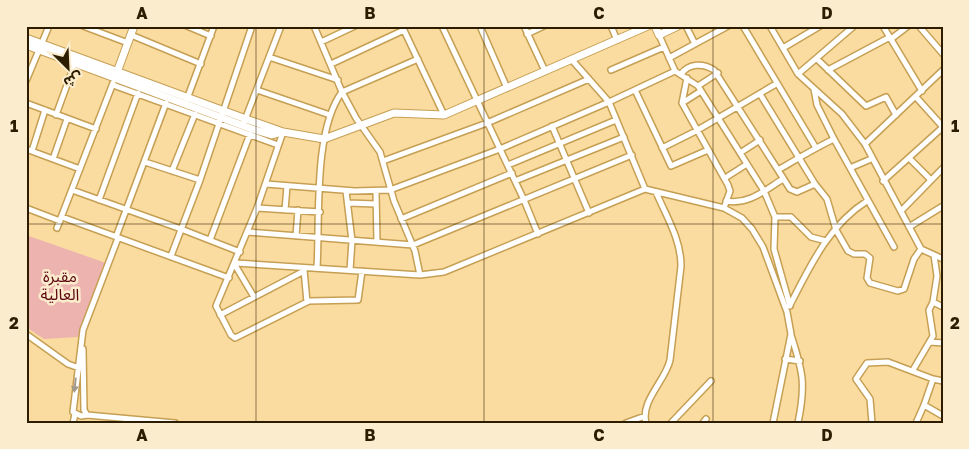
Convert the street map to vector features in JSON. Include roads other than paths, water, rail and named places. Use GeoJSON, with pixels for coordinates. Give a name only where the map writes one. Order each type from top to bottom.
{"type":"FeatureCollection","features":[{"type":"Feature","properties":{"kind":"street"},"geometry":{"type":"LineString","coordinates":[[26,81],[49,26]]}},
{"type":"Feature","properties":{"kind":"street"},"geometry":{"type":"LineString","coordinates":[[83,26],[128,43]]}},
{"type":"Feature","properties":{"kind":"street"},"geometry":{"type":"LineString","coordinates":[[58,228],[134,26]]}},
{"type":"Feature","properties":{"kind":"street"},"geometry":{"type":"LineString","coordinates":[[187,26],[211,36]]}},
{"type":"Feature","properties":{"kind":"street"},"geometry":{"type":"LineString","coordinates":[[186,102],[214,26]]}},
{"type":"Feature","properties":{"kind":"street"},"geometry":{"type":"LineString","coordinates":[[171,256],[200,180],[252,26]]}},
{"type":"Feature","properties":{"kind":"street"},"geometry":{"type":"LineString","coordinates":[[244,122],[281,26]]}},
{"type":"Feature","properties":{"kind":"street"},"geometry":{"type":"LineString","coordinates":[[314,26],[342,92],[383,160],[390,190],[421,269],[420,275]]}},
{"type":"Feature","properties":{"kind":"street"},"geometry":{"type":"LineString","coordinates":[[321,42],[355,26]]}},
{"type":"Feature","properties":{"kind":"street"},"geometry":{"type":"LineString","coordinates":[[442,26],[512,173],[538,234]]}},
{"type":"Feature","properties":{"kind":"street"},"geometry":{"type":"LineString","coordinates":[[480,26],[507,88]]}},
{"type":"Feature","properties":{"kind":"street"},"geometry":{"type":"LineString","coordinates":[[524,26],[545,71]]}},
{"type":"Feature","properties":{"kind":"street"},"geometry":{"type":"LineString","coordinates":[[527,34],[544,26]]}},
{"type":"Feature","properties":{"kind":"street"},"geometry":{"type":"LineString","coordinates":[[611,26],[616,40]]}},
{"type":"Feature","properties":{"kind":"street"},"geometry":{"type":"LineString","coordinates":[[26,38],[75,63],[186,102],[220,118],[252,129],[324,139],[394,113],[444,115],[648,26]]}},
{"type":"Feature","properties":{"kind":"street"},"geometry":{"type":"LineString","coordinates":[[655,26],[675,71],[688,78],[700,88],[764,191],[775,217],[774,249],[790,306]]}},
{"type":"Feature","properties":{"kind":"street"},"geometry":{"type":"LineString","coordinates":[[659,35],[678,26]]}},
{"type":"Feature","properties":{"kind":"street"},"geometry":{"type":"LineString","coordinates":[[686,26],[695,44]]}},
{"type":"Feature","properties":{"kind":"street"},"geometry":{"type":"LineString","coordinates":[[669,58],[728,26]]}},
{"type":"Feature","properties":{"kind":"street"},"geometry":{"type":"LineString","coordinates":[[742,26],[816,148]]}},
{"type":"Feature","properties":{"kind":"street"},"geometry":{"type":"LineString","coordinates":[[770,26],[798,74],[842,114],[865,144],[871,159],[921,249],[943,258]]}},
{"type":"Feature","properties":{"kind":"street"},"geometry":{"type":"LineString","coordinates":[[783,48],[820,26]]}},
{"type":"Feature","properties":{"kind":"street"},"geometry":{"type":"LineString","coordinates":[[842,26],[845,33]]}},
{"type":"Feature","properties":{"kind":"street"},"geometry":{"type":"LineString","coordinates":[[798,74],[817,60],[854,26]]}},
{"type":"Feature","properties":{"kind":"street"},"geometry":{"type":"LineString","coordinates":[[883,26],[922,91]]}},
{"type":"Feature","properties":{"kind":"street"},"geometry":{"type":"LineString","coordinates":[[828,70],[890,38],[908,26]]}},
{"type":"Feature","properties":{"kind":"street"},"geometry":{"type":"LineString","coordinates":[[920,26],[943,54]]}},
{"type":"Feature","properties":{"kind":"street"},"geometry":{"type":"LineString","coordinates":[[331,64],[403,28],[444,115]]}},
{"type":"Feature","properties":{"kind":"street"},"geometry":{"type":"LineString","coordinates":[[131,35],[201,64]]}},
{"type":"Feature","properties":{"kind":"street"},"geometry":{"type":"LineString","coordinates":[[26,45],[41,47],[115,78],[139,91],[195,112],[244,122],[278,146]]}},
{"type":"Feature","properties":{"kind":"street"},"geometry":{"type":"LineString","coordinates":[[611,70],[664,47]]}},
{"type":"Feature","properties":{"kind":"street"},"geometry":{"type":"LineString","coordinates":[[269,57],[338,80]]}},
{"type":"Feature","properties":{"kind":"street"},"geometry":{"type":"LineString","coordinates":[[317,268],[324,139],[330,115],[342,92],[418,59]]}},
{"type":"Feature","properties":{"kind":"street"},"geometry":{"type":"LineString","coordinates":[[572,60],[609,102],[645,189]]}},
{"type":"Feature","properties":{"kind":"street"},"geometry":{"type":"LineString","coordinates":[[817,60],[866,106],[888,98],[896,115]]}},
{"type":"Feature","properties":{"kind":"street"},"geometry":{"type":"LineString","coordinates":[[56,115],[75,63]]}},
{"type":"Feature","properties":{"kind":"street"},"geometry":{"type":"LineString","coordinates":[[681,74],[687,67],[702,65],[710,67],[718,74],[739,106],[790,189],[797,192],[815,184]]}},
{"type":"Feature","properties":{"kind":"street"},"geometry":{"type":"LineString","coordinates":[[865,144],[943,70]]}},
{"type":"Feature","properties":{"kind":"street"},"geometry":{"type":"LineString","coordinates":[[266,184],[320,190],[376,192],[390,190],[500,149],[675,71]]}},
{"type":"Feature","properties":{"kind":"street"},"geometry":{"type":"LineString","coordinates":[[682,103],[718,74]]}},
{"type":"Feature","properties":{"kind":"street"},"geometry":{"type":"LineString","coordinates":[[688,78],[682,103],[696,131],[730,188],[724,208]]}},
{"type":"Feature","properties":{"kind":"street"},"geometry":{"type":"LineString","coordinates":[[383,160],[487,123],[589,79]]}},
{"type":"Feature","properties":{"kind":"street"},"geometry":{"type":"LineString","coordinates":[[662,148],[696,131],[776,84]]}},
{"type":"Feature","properties":{"kind":"street"},"geometry":{"type":"LineString","coordinates":[[814,89],[817,105],[834,139],[894,247]]}},
{"type":"Feature","properties":{"kind":"street"},"geometry":{"type":"LineString","coordinates":[[257,90],[330,115]]}},
{"type":"Feature","properties":{"kind":"street"},"geometry":{"type":"LineString","coordinates":[[635,90],[662,148],[673,166],[708,150]]}},
{"type":"Feature","properties":{"kind":"street"},"geometry":{"type":"LineString","coordinates":[[99,200],[139,91]]}},
{"type":"Feature","properties":{"kind":"street"},"geometry":{"type":"LineString","coordinates":[[760,94],[815,184],[827,199],[836,230],[850,253],[865,254],[870,258],[869,282],[898,291],[906,287],[914,259],[921,249]]}},
{"type":"Feature","properties":{"kind":"street"},"geometry":{"type":"LineString","coordinates":[[883,181],[943,127],[916,97]]}},
{"type":"Feature","properties":{"kind":"street"},"geometry":{"type":"LineString","coordinates":[[167,101],[186,102],[195,112]]}},
{"type":"Feature","properties":{"kind":"street"},"geometry":{"type":"LineString","coordinates":[[73,423],[75,414],[72,409],[83,330],[167,101]]}},
{"type":"Feature","properties":{"kind":"street"},"geometry":{"type":"LineString","coordinates":[[26,103],[96,129]]}},
{"type":"Feature","properties":{"kind":"street"},"geometry":{"type":"LineString","coordinates":[[45,110],[29,150],[80,169]]}},
{"type":"Feature","properties":{"kind":"street"},"geometry":{"type":"LineString","coordinates":[[172,171],[195,112]]}},
{"type":"Feature","properties":{"kind":"street"},"geometry":{"type":"LineString","coordinates":[[53,159],[67,119]]}},
{"type":"Feature","properties":{"kind":"street"},"geometry":{"type":"LineString","coordinates":[[508,165],[616,120]]}},
{"type":"Feature","properties":{"kind":"street"},"geometry":{"type":"LineString","coordinates":[[552,126],[589,213]]}},
{"type":"Feature","properties":{"kind":"street"},"geometry":{"type":"LineString","coordinates":[[210,240],[252,129]]}},
{"type":"Feature","properties":{"kind":"street"},"geometry":{"type":"LineString","coordinates":[[283,132],[248,232],[216,306],[231,335],[235,338],[306,302],[358,300],[362,271]]}},
{"type":"Feature","properties":{"kind":"street"},"geometry":{"type":"LineString","coordinates":[[515,181],[624,137]]}},
{"type":"Feature","properties":{"kind":"street"},"geometry":{"type":"LineString","coordinates":[[778,170],[834,139]]}},
{"type":"Feature","properties":{"kind":"street"},"geometry":{"type":"LineString","coordinates":[[740,153],[760,140]]}},
{"type":"Feature","properties":{"kind":"street"},"geometry":{"type":"LineString","coordinates":[[248,232],[413,246],[632,155]]}},
{"type":"Feature","properties":{"kind":"street"},"geometry":{"type":"LineString","coordinates":[[908,158],[931,180]]}},
{"type":"Feature","properties":{"kind":"street"},"geometry":{"type":"LineString","coordinates":[[850,168],[871,159]]}},
{"type":"Feature","properties":{"kind":"street"},"geometry":{"type":"LineString","coordinates":[[145,162],[200,180]]}},
{"type":"Feature","properties":{"kind":"street"},"geometry":{"type":"LineString","coordinates":[[725,178],[747,164]]}},
{"type":"Feature","properties":{"kind":"street"},"geometry":{"type":"LineString","coordinates":[[901,211],[943,168]]}},
{"type":"Feature","properties":{"kind":"street"},"geometry":{"type":"LineString","coordinates":[[401,219],[512,173]]}},
{"type":"Feature","properties":{"kind":"street"},"geometry":{"type":"LineString","coordinates":[[726,201],[743,202],[783,179]]}},
{"type":"Feature","properties":{"kind":"street"},"geometry":{"type":"LineString","coordinates":[[285,210],[287,186]]}},
{"type":"Feature","properties":{"kind":"street"},"geometry":{"type":"LineString","coordinates":[[235,264],[420,275],[444,272],[645,189],[724,208],[742,218],[752,229],[763,247],[787,312],[790,334],[800,361],[804,394],[798,423]]}},
{"type":"Feature","properties":{"kind":"street"},"geometry":{"type":"LineString","coordinates":[[72,190],[181,228],[240,252]]}},
{"type":"Feature","properties":{"kind":"street"},"geometry":{"type":"LineString","coordinates":[[346,191],[352,241],[350,270]]}},
{"type":"Feature","properties":{"kind":"street"},"geometry":{"type":"LineString","coordinates":[[376,192],[377,242]]}},
{"type":"Feature","properties":{"kind":"street"},"geometry":{"type":"LineString","coordinates":[[646,423],[645,416],[656,386],[669,366],[681,266],[681,254],[673,228],[656,192]]}},
{"type":"Feature","properties":{"kind":"street"},"geometry":{"type":"LineString","coordinates":[[787,312],[810,263],[848,214],[867,201]]}},
{"type":"Feature","properties":{"kind":"street"},"geometry":{"type":"LineString","coordinates":[[348,203],[376,204]]}},
{"type":"Feature","properties":{"kind":"street"},"geometry":{"type":"LineString","coordinates":[[910,227],[943,206]]}},
{"type":"Feature","properties":{"kind":"street"},"geometry":{"type":"LineString","coordinates":[[26,208],[117,237],[229,278]]}},
{"type":"Feature","properties":{"kind":"street"},"geometry":{"type":"LineString","coordinates":[[257,208],[320,212]]}},
{"type":"Feature","properties":{"kind":"street"},"geometry":{"type":"LineString","coordinates":[[296,236],[298,210]]}},
{"type":"Feature","properties":{"kind":"street"},"geometry":{"type":"LineString","coordinates":[[775,217],[791,217],[811,237],[826,242]]}},
{"type":"Feature","properties":{"kind":"street"},"geometry":{"type":"LineString","coordinates":[[913,370],[930,342],[933,331],[929,310],[933,302],[937,276],[934,255]]}},
{"type":"Feature","properties":{"kind":"street"},"geometry":{"type":"LineString","coordinates":[[235,264],[254,297]]}},
{"type":"Feature","properties":{"kind":"street"},"geometry":{"type":"LineString","coordinates":[[220,315],[304,269]]}},
{"type":"Feature","properties":{"kind":"street"},"geometry":{"type":"LineString","coordinates":[[304,269],[306,302]]}},
{"type":"Feature","properties":{"kind":"street"},"geometry":{"type":"LineString","coordinates":[[933,302],[943,307]]}},
{"type":"Feature","properties":{"kind":"street"},"geometry":{"type":"LineString","coordinates":[[26,334],[77,368],[85,369]]}},
{"type":"Feature","properties":{"kind":"street"},"geometry":{"type":"LineString","coordinates":[[773,423],[790,334]]}},
{"type":"Feature","properties":{"kind":"street"},"geometry":{"type":"LineString","coordinates":[[82,342],[85,369],[84,410],[87,415]]}},
{"type":"Feature","properties":{"kind":"street"},"geometry":{"type":"LineString","coordinates":[[930,342],[943,343]]}},
{"type":"Feature","properties":{"kind":"street"},"geometry":{"type":"LineString","coordinates":[[785,359],[800,361]]}},
{"type":"Feature","properties":{"kind":"street"},"geometry":{"type":"LineString","coordinates":[[872,423],[870,399],[856,379],[862,367],[867,363],[881,360],[943,381]]}},
{"type":"Feature","properties":{"kind":"street"},"geometry":{"type":"LineString","coordinates":[[916,423],[933,379]]}},
{"type":"Feature","properties":{"kind":"street"},"geometry":{"type":"LineString","coordinates":[[671,423],[711,381]]}},
{"type":"Feature","properties":{"kind":"street"},"geometry":{"type":"LineString","coordinates":[[924,405],[943,416]]}},
{"type":"Feature","properties":{"kind":"street"},"geometry":{"type":"LineString","coordinates":[[75,414],[176,423]]}},
{"type":"Feature","properties":{"kind":"street"},"geometry":{"type":"LineString","coordinates":[[626,423],[645,416]]}},
{"type":"Feature","properties":{"kind":"park label","name":"مقبرة العالية"},"geometry":{"type":"Point","coordinates":[60,285]}}]}
